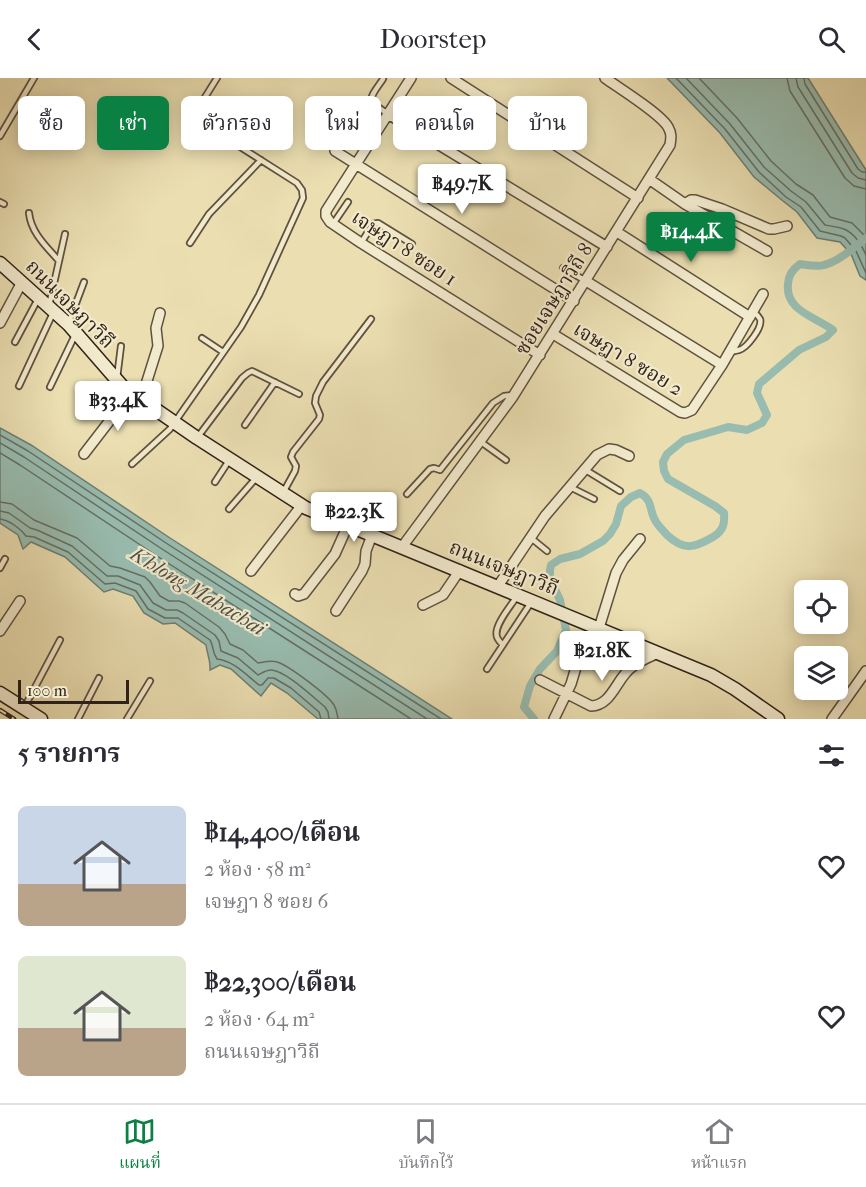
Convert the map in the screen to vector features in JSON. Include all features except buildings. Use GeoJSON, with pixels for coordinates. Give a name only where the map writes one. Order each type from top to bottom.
{"type":"FeatureCollection","features":[{"type":"Feature","properties":{"kind":"street","name":"เจษฎา 8 ซอย 1"},"geometry":{"type":"LineString","coordinates":[[411,78],[326,211],[327,216],[333,224],[361,243],[540,355]]}},
{"type":"Feature","properties":{"kind":"street","name":"ซอยเจษฎาวิถี 8"},"geometry":{"type":"LineString","coordinates":[[402,547],[515,394],[670,145],[672,135],[668,125],[605,78]]}},
{"type":"Feature","properties":{"kind":"street"},"geometry":{"type":"LineString","coordinates":[[453,79],[638,198]]}},
{"type":"Feature","properties":{"kind":"street"},"geometry":{"type":"LineString","coordinates":[[388,114],[607,247]]}},
{"type":"Feature","properties":{"kind":"street"},"geometry":{"type":"LineString","coordinates":[[335,151],[574,301]]}},
{"type":"Feature","properties":{"kind":"street"},"geometry":{"type":"LineString","coordinates":[[650,179],[685,204],[767,251]]}},
{"type":"Feature","properties":{"kind":"street"},"geometry":{"type":"LineString","coordinates":[[685,204],[695,200],[769,229],[787,226]]}},
{"type":"Feature","properties":{"kind":"street"},"geometry":{"type":"LineString","coordinates":[[716,222],[722,209]]}},
{"type":"Feature","properties":{"kind":"street"},"geometry":{"type":"LineString","coordinates":[[617,232],[752,314]]}},
{"type":"Feature","properties":{"kind":"street","name":"ถนนเจษฎาวิถี"},"geometry":{"type":"LineString","coordinates":[[0,263],[52,308],[116,380],[197,438],[302,505],[711,675],[735,689],[770,716]]}},
{"type":"Feature","properties":{"kind":"street"},"geometry":{"type":"LineString","coordinates":[[586,281],[722,365]]}},
{"type":"Feature","properties":{"kind":"street"},"geometry":{"type":"LineString","coordinates":[[0,323],[22,282]]}},
{"type":"Feature","properties":{"kind":"street","name":"เจษฎา 8 ซอย 2"},"geometry":{"type":"LineString","coordinates":[[553,334],[685,413],[692,410],[722,365],[763,294]]}},
{"type":"Feature","properties":{"kind":"street"},"geometry":{"type":"LineString","coordinates":[[84,454],[136,396],[158,346],[156,328],[160,313]]}},
{"type":"Feature","properties":{"kind":"street"},"geometry":{"type":"LineString","coordinates":[[498,586],[546,516],[597,455],[609,449],[629,456]]}},
{"type":"Feature","properties":{"kind":"street"},"geometry":{"type":"LineString","coordinates":[[250,571],[302,505]]}},
{"type":"Feature","properties":{"kind":"street"},"geometry":{"type":"LineString","coordinates":[[296,594],[298,596],[304,594],[335,554],[348,525]]}},
{"type":"Feature","properties":{"kind":"street"},"geometry":{"type":"LineString","coordinates":[[336,611],[362,571],[372,535]]}},
{"type":"Feature","properties":{"kind":"street"},"geometry":{"type":"LineString","coordinates":[[599,628],[616,573],[640,539]]}},
{"type":"Feature","properties":{"kind":"street"},"geometry":{"type":"LineString","coordinates":[[423,605],[443,595],[460,570]]}},
{"type":"Feature","properties":{"kind":"street"},"geometry":{"type":"LineString","coordinates":[[0,631],[20,601]]}},
{"type":"Feature","properties":{"kind":"street"},"geometry":{"type":"LineString","coordinates":[[540,680],[591,706],[600,704],[605,701],[624,673],[632,666],[658,653]]}},
{"type":"Feature","properties":{"kind":"street"},"geometry":{"type":"LineString","coordinates":[[554,719],[575,674],[580,654]]}},
{"type":"Feature","properties":{"kind":"street"},"geometry":{"type":"LineString","coordinates":[[832,719],[866,670]]}},
{"type":"Feature","properties":{"kind":"street"},"geometry":{"type":"LineString","coordinates":[[838,719],[866,681]]}},
{"type":"Feature","properties":{"kind":"street"},"geometry":{"type":"LineString","coordinates":[[0,693],[41,719]]}},
{"type":"Feature","properties":{"kind":"lane"},"geometry":{"type":"LineString","coordinates":[[0,136],[34,78]]}},
{"type":"Feature","properties":{"kind":"lane"},"geometry":{"type":"LineString","coordinates":[[132,464],[175,422],[241,327],[259,295],[303,198],[302,190],[297,183],[220,134],[202,102],[217,78]]}},
{"type":"Feature","properties":{"kind":"lane"},"geometry":{"type":"LineString","coordinates":[[383,79],[371,99],[373,104],[388,114]]}},
{"type":"Feature","properties":{"kind":"lane"},"geometry":{"type":"LineString","coordinates":[[190,243],[209,214],[261,160]]}},
{"type":"Feature","properties":{"kind":"lane"},"geometry":{"type":"LineString","coordinates":[[333,224],[348,202]]}},
{"type":"Feature","properties":{"kind":"lane"},"geometry":{"type":"LineString","coordinates":[[29,213],[29,220],[36,234],[59,261]]}},
{"type":"Feature","properties":{"kind":"lane"},"geometry":{"type":"LineString","coordinates":[[361,243],[373,224],[378,223],[412,243]]}},
{"type":"Feature","properties":{"kind":"lane"},"geometry":{"type":"LineString","coordinates":[[19,386],[52,308],[65,234]]}},
{"type":"Feature","properties":{"kind":"lane"},"geometry":{"type":"LineString","coordinates":[[563,268],[586,281]]}},
{"type":"Feature","properties":{"kind":"lane"},"geometry":{"type":"LineString","coordinates":[[50,387],[72,329],[84,282]]}},
{"type":"Feature","properties":{"kind":"lane"},"geometry":{"type":"LineString","coordinates":[[15,342],[39,297]]}},
{"type":"Feature","properties":{"kind":"lane"},"geometry":{"type":"LineString","coordinates":[[283,493],[296,471],[291,457],[293,452],[319,419],[320,415],[315,403],[323,382],[371,319]]}},
{"type":"Feature","properties":{"kind":"lane"},"geometry":{"type":"LineString","coordinates":[[202,338],[223,352]]}},
{"type":"Feature","properties":{"kind":"lane"},"geometry":{"type":"LineString","coordinates":[[116,380],[121,346]]}},
{"type":"Feature","properties":{"kind":"lane"},"geometry":{"type":"LineString","coordinates":[[197,438],[242,378],[252,371],[299,394]]}},
{"type":"Feature","properties":{"kind":"lane"},"geometry":{"type":"LineString","coordinates":[[245,425],[275,382]]}},
{"type":"Feature","properties":{"kind":"lane"},"geometry":{"type":"LineString","coordinates":[[407,494],[430,469],[440,470],[493,403],[504,396],[515,394]]}},
{"type":"Feature","properties":{"kind":"lane"},"geometry":{"type":"LineString","coordinates":[[481,442],[506,460]]}},
{"type":"Feature","properties":{"kind":"lane"},"geometry":{"type":"LineString","coordinates":[[215,482],[230,459]]}},
{"type":"Feature","properties":{"kind":"lane"},"geometry":{"type":"LineString","coordinates":[[584,470],[620,491]]}},
{"type":"Feature","properties":{"kind":"lane"},"geometry":{"type":"LineString","coordinates":[[229,509],[257,477]]}},
{"type":"Feature","properties":{"kind":"lane"},"geometry":{"type":"LineString","coordinates":[[570,487],[594,499]]}},
{"type":"Feature","properties":{"kind":"lane"},"geometry":{"type":"LineString","coordinates":[[531,538],[547,551]]}},
{"type":"Feature","properties":{"kind":"lane"},"geometry":{"type":"LineString","coordinates":[[0,568],[5,559]]}},
{"type":"Feature","properties":{"kind":"lane"},"geometry":{"type":"LineString","coordinates":[[503,645],[497,639],[498,626],[518,594]]}},
{"type":"Feature","properties":{"kind":"lane"},"geometry":{"type":"LineString","coordinates":[[488,669],[532,600]]}},
{"type":"Feature","properties":{"kind":"lane"},"geometry":{"type":"LineString","coordinates":[[24,708],[60,640]]}},
{"type":"Feature","properties":{"kind":"lane"},"geometry":{"type":"LineString","coordinates":[[78,719],[99,678]]}},
{"type":"Feature","properties":{"kind":"lane"},"geometry":{"type":"LineString","coordinates":[[127,719],[150,681]]}},
{"type":"Feature","properties":{"kind":"water"},"geometry":{"type":"Polygon","coordinates":[[[667,78],[808,78],[866,170],[866,280],[860,276],[851,254],[840,242],[817,238],[797,212],[754,177],[720,133],[667,78]]]}},
{"type":"Feature","properties":{"kind":"water","name":"Khlong Mahachai"},"geometry":{"type":"Polygon","coordinates":[[[0,428],[31,445],[170,538],[452,719],[318,719],[271,683],[261,696],[231,669],[220,665],[210,670],[206,645],[175,623],[163,624],[144,613],[133,596],[113,589],[104,592],[65,557],[31,542],[23,549],[18,535],[0,523],[0,428]]]}},
{"type":"Feature","properties":{"kind":"waterway"},"geometry":{"type":"LineString","coordinates":[[534,719],[524,707],[530,686],[540,669],[557,651],[566,630],[560,600],[550,579],[551,565],[560,559],[580,554],[603,541],[616,524],[621,506],[640,493],[649,502],[658,524],[679,544],[695,545],[713,537],[721,530],[724,524],[724,513],[668,479],[663,462],[667,454],[684,440],[728,427],[747,430],[762,423],[767,415],[757,393],[759,384],[799,350],[826,337],[833,330],[803,312],[791,301],[788,293],[791,273],[800,264],[818,266],[830,263],[866,238]]}},
{"type":"Feature","properties":{"kind":"railway"},"geometry":{"type":"LineString","coordinates":[[0,710],[14,719]]}}]}
